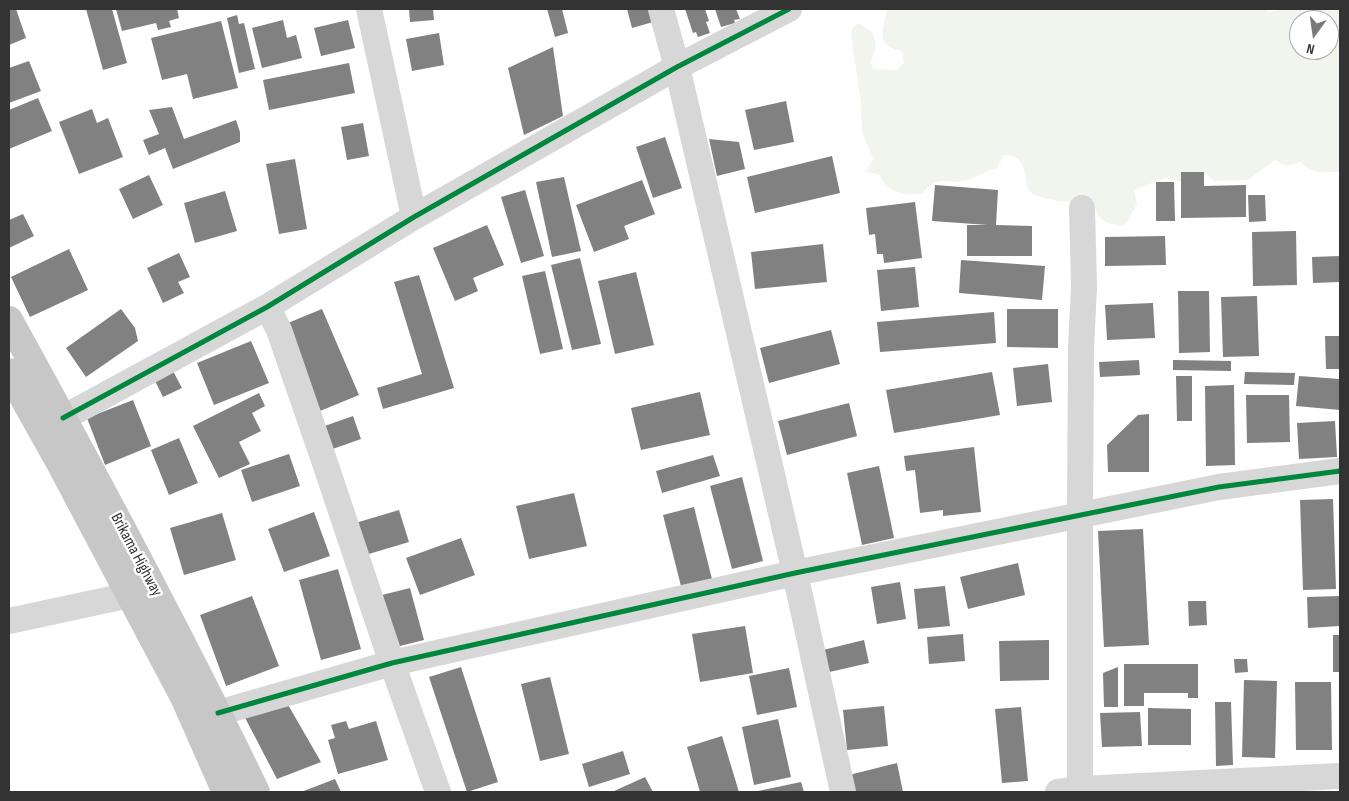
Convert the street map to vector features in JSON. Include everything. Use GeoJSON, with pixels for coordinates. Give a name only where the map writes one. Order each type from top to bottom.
{"type":"FeatureCollection","features":[{"type":"Feature","properties":{"kind":"highway","name":"Brikama Highway"},"geometry":{"type":"LineString","coordinates":[[9,320],[63,418],[218,713],[256,792]]}},
{"type":"Feature","properties":{"kind":"highway","name":"Brikama Highway"},"geometry":{"type":"LineString","coordinates":[[9,372],[60,463],[185,699],[226,792]]}},
{"type":"Feature","properties":{"kind":"street"},"geometry":{"type":"LineString","coordinates":[[369,9],[414,217]]}},
{"type":"Feature","properties":{"kind":"street"},"geometry":{"type":"LineString","coordinates":[[661,9],[677,67],[843,792]]}},
{"type":"Feature","properties":{"kind":"street"},"geometry":{"type":"LineString","coordinates":[[63,418],[267,307],[414,217],[677,67],[789,9]]}},
{"type":"Feature","properties":{"kind":"street"},"geometry":{"type":"LineString","coordinates":[[1082,208],[1084,287],[1081,348],[1080,515],[1073,791],[1340,776]]}},
{"type":"Feature","properties":{"kind":"street"},"geometry":{"type":"LineString","coordinates":[[267,307],[279,330],[392,663],[438,792]]}},
{"type":"Feature","properties":{"kind":"street"},"geometry":{"type":"LineString","coordinates":[[218,713],[392,663],[794,573],[1219,487],[1340,471]]}},
{"type":"Feature","properties":{"kind":"street"},"geometry":{"type":"LineString","coordinates":[[9,621],[130,595]]}},
{"type":"Feature","properties":{"kind":"shaded area"},"geometry":{"type":"Polygon","coordinates":[[[890,9],[1268,9],[1267,12],[1287,9],[1340,9],[1340,171],[1319,172],[1310,169],[1301,162],[1287,166],[1275,160],[1248,180],[1214,181],[1207,174],[1186,183],[1165,178],[1134,190],[1137,204],[1127,222],[1122,226],[1101,219],[1091,198],[1073,202],[1037,196],[1027,186],[1023,166],[1020,161],[1014,157],[1004,155],[997,168],[967,180],[933,183],[923,193],[904,194],[897,192],[887,186],[880,175],[866,172],[873,159],[862,132],[861,103],[851,34],[853,27],[859,23],[869,30],[874,36],[875,44],[875,51],[871,61],[873,69],[896,70],[904,63],[902,51],[886,44],[883,37],[887,11],[890,9]]]}},
{"type":"Feature","properties":{"kind":"building"},"geometry":{"type":"Polygon","coordinates":[[[9,9],[16,9],[26,38],[9,45],[9,9]]]}},
{"type":"Feature","properties":{"kind":"building"},"geometry":{"type":"Polygon","coordinates":[[[86,9],[112,9],[127,63],[103,70],[86,9]]]}},
{"type":"Feature","properties":{"kind":"building"},"geometry":{"type":"Polygon","coordinates":[[[116,9],[177,9],[179,18],[169,21],[171,27],[158,30],[156,23],[122,31],[116,9]]]}},
{"type":"Feature","properties":{"kind":"building"},"geometry":{"type":"Polygon","coordinates":[[[409,9],[433,9],[434,20],[410,22],[409,9]]]}},
{"type":"Feature","properties":{"kind":"building"},"geometry":{"type":"Polygon","coordinates":[[[547,9],[562,9],[568,33],[555,37],[547,9]]]}},
{"type":"Feature","properties":{"kind":"building"},"geometry":{"type":"Polygon","coordinates":[[[627,9],[649,9],[653,22],[632,28],[627,9]]]}},
{"type":"Feature","properties":{"kind":"building"},"geometry":{"type":"Polygon","coordinates":[[[685,9],[705,9],[709,21],[706,22],[710,33],[698,37],[696,32],[693,33],[685,9]]]}},
{"type":"Feature","properties":{"kind":"building"},"geometry":{"type":"Polygon","coordinates":[[[715,9],[736,9],[740,19],[734,20],[735,23],[721,27],[715,9]]]}},
{"type":"Feature","properties":{"kind":"building"},"geometry":{"type":"Polygon","coordinates":[[[237,15],[239,24],[244,23],[255,69],[239,73],[227,18],[237,15]]]}},
{"type":"Feature","properties":{"kind":"building"},"geometry":{"type":"Polygon","coordinates":[[[283,20],[287,38],[296,35],[302,58],[262,68],[252,28],[283,20]]]}},
{"type":"Feature","properties":{"kind":"building"},"geometry":{"type":"Polygon","coordinates":[[[348,20],[355,48],[321,56],[314,28],[348,20]]]}},
{"type":"Feature","properties":{"kind":"building"},"geometry":{"type":"Polygon","coordinates":[[[221,21],[238,88],[193,99],[187,74],[162,80],[151,38],[221,21]]]}},
{"type":"Feature","properties":{"kind":"building"},"geometry":{"type":"Polygon","coordinates":[[[439,33],[444,65],[412,71],[406,39],[439,33]]]}},
{"type":"Feature","properties":{"kind":"building"},"geometry":{"type":"Polygon","coordinates":[[[553,47],[563,116],[524,135],[508,68],[553,47]]]}},
{"type":"Feature","properties":{"kind":"building"},"geometry":{"type":"Polygon","coordinates":[[[29,61],[41,91],[9,103],[9,68],[29,61]]]}},
{"type":"Feature","properties":{"kind":"building"},"geometry":{"type":"Polygon","coordinates":[[[349,63],[355,93],[269,110],[263,80],[349,63]]]}},
{"type":"Feature","properties":{"kind":"building"},"geometry":{"type":"Polygon","coordinates":[[[38,98],[52,131],[9,149],[9,110],[38,98]]]}},
{"type":"Feature","properties":{"kind":"building"},"geometry":{"type":"Polygon","coordinates":[[[786,101],[794,142],[754,150],[745,110],[786,101]]]}},
{"type":"Feature","properties":{"kind":"building"},"geometry":{"type":"Polygon","coordinates":[[[172,107],[184,139],[236,120],[240,132],[240,142],[173,169],[165,148],[149,155],[143,140],[159,134],[149,110],[172,107]]]}},
{"type":"Feature","properties":{"kind":"building"},"geometry":{"type":"Polygon","coordinates":[[[92,109],[97,123],[108,118],[123,157],[79,174],[59,122],[92,109]]]}},
{"type":"Feature","properties":{"kind":"building"},"geometry":{"type":"Polygon","coordinates":[[[363,123],[369,156],[347,160],[341,127],[363,123]]]}},
{"type":"Feature","properties":{"kind":"building"},"geometry":{"type":"Polygon","coordinates":[[[665,137],[682,188],[653,198],[636,147],[665,137]]]}},
{"type":"Feature","properties":{"kind":"building"},"geometry":{"type":"Polygon","coordinates":[[[709,139],[739,142],[745,169],[717,176],[709,139]]]}},
{"type":"Feature","properties":{"kind":"building"},"geometry":{"type":"Polygon","coordinates":[[[832,156],[840,193],[755,213],[747,177],[832,156]]]}},
{"type":"Feature","properties":{"kind":"building"},"geometry":{"type":"Polygon","coordinates":[[[295,159],[307,229],[279,234],[266,164],[295,159]]]}},
{"type":"Feature","properties":{"kind":"building"},"geometry":{"type":"Polygon","coordinates":[[[1181,172],[1204,172],[1204,186],[1246,185],[1246,217],[1181,218],[1181,172]]]}},
{"type":"Feature","properties":{"kind":"building"},"geometry":{"type":"Polygon","coordinates":[[[149,175],[163,205],[133,219],[119,189],[149,175]]]}},
{"type":"Feature","properties":{"kind":"building"},"geometry":{"type":"Polygon","coordinates":[[[564,177],[581,251],[552,257],[536,182],[564,177]]]}},
{"type":"Feature","properties":{"kind":"building"},"geometry":{"type":"Polygon","coordinates":[[[642,180],[655,214],[624,226],[629,239],[594,252],[576,205],[642,180]]]}},
{"type":"Feature","properties":{"kind":"building"},"geometry":{"type":"Polygon","coordinates":[[[1156,182],[1174,182],[1175,221],[1156,221],[1156,182]]]}},
{"type":"Feature","properties":{"kind":"building"},"geometry":{"type":"Polygon","coordinates":[[[935,185],[998,190],[996,225],[1032,226],[1032,256],[967,256],[967,225],[988,225],[932,221],[935,185]]]}},
{"type":"Feature","properties":{"kind":"building"},"geometry":{"type":"Polygon","coordinates":[[[525,190],[544,256],[521,263],[501,197],[525,190]]]}},
{"type":"Feature","properties":{"kind":"building"},"geometry":{"type":"Polygon","coordinates":[[[225,191],[237,231],[195,243],[184,203],[225,191]]]}},
{"type":"Feature","properties":{"kind":"building"},"geometry":{"type":"Polygon","coordinates":[[[1248,195],[1265,195],[1266,221],[1249,222],[1248,195]]]}},
{"type":"Feature","properties":{"kind":"building"},"geometry":{"type":"Polygon","coordinates":[[[915,202],[922,258],[884,263],[883,254],[877,254],[875,234],[869,235],[866,208],[915,202]]]}},
{"type":"Feature","properties":{"kind":"building"},"geometry":{"type":"Polygon","coordinates":[[[23,214],[34,236],[9,248],[9,220],[23,214]]]}},
{"type":"Feature","properties":{"kind":"building"},"geometry":{"type":"Polygon","coordinates":[[[487,225],[504,265],[473,278],[478,291],[455,301],[433,248],[487,225]]]}},
{"type":"Feature","properties":{"kind":"building"},"geometry":{"type":"Polygon","coordinates":[[[1296,231],[1297,285],[1253,286],[1252,232],[1296,231]]]}},
{"type":"Feature","properties":{"kind":"building"},"geometry":{"type":"Polygon","coordinates":[[[1165,236],[1166,265],[1105,266],[1105,237],[1165,236]]]}},
{"type":"Feature","properties":{"kind":"building"},"geometry":{"type":"Polygon","coordinates":[[[823,244],[827,282],[755,289],[751,252],[823,244]]]}},
{"type":"Feature","properties":{"kind":"building"},"geometry":{"type":"Polygon","coordinates":[[[69,249],[88,290],[30,317],[11,277],[69,249]]]}},
{"type":"Feature","properties":{"kind":"building"},"geometry":{"type":"Polygon","coordinates":[[[179,253],[190,277],[178,282],[184,293],[163,303],[147,268],[179,253]]]}},
{"type":"Feature","properties":{"kind":"building"},"geometry":{"type":"Polygon","coordinates":[[[1340,256],[1340,282],[1313,283],[1312,257],[1340,256]]]}},
{"type":"Feature","properties":{"kind":"building"},"geometry":{"type":"Polygon","coordinates":[[[580,258],[601,344],[572,350],[551,265],[580,258]]]}},
{"type":"Feature","properties":{"kind":"building"},"geometry":{"type":"Polygon","coordinates":[[[961,260],[1045,266],[1042,300],[959,293],[961,260]]]}},
{"type":"Feature","properties":{"kind":"building"},"geometry":{"type":"Polygon","coordinates":[[[915,267],[919,307],[881,311],[877,270],[915,267]]]}},
{"type":"Feature","properties":{"kind":"building"},"geometry":{"type":"Polygon","coordinates":[[[545,271],[563,349],[540,354],[522,276],[545,271]]]}},
{"type":"Feature","properties":{"kind":"building"},"geometry":{"type":"Polygon","coordinates":[[[636,272],[654,345],[615,354],[598,281],[636,272]]]}},
{"type":"Feature","properties":{"kind":"building"},"geometry":{"type":"Polygon","coordinates":[[[419,275],[454,388],[383,409],[377,388],[422,374],[394,282],[419,275]]]}},
{"type":"Feature","properties":{"kind":"building"},"geometry":{"type":"Polygon","coordinates":[[[1178,291],[1209,291],[1210,352],[1179,353],[1178,291]]]}},
{"type":"Feature","properties":{"kind":"building"},"geometry":{"type":"Polygon","coordinates":[[[1257,296],[1259,356],[1223,357],[1221,297],[1257,296]]]}},
{"type":"Feature","properties":{"kind":"building"},"geometry":{"type":"Polygon","coordinates":[[[1153,303],[1155,338],[1107,340],[1105,305],[1153,303]]]}},
{"type":"Feature","properties":{"kind":"building"},"geometry":{"type":"Polygon","coordinates":[[[121,309],[135,328],[138,341],[86,377],[66,348],[121,309]]]}},
{"type":"Feature","properties":{"kind":"building"},"geometry":{"type":"Polygon","coordinates":[[[322,309],[359,395],[320,411],[283,325],[322,309]]]}},
{"type":"Feature","properties":{"kind":"building"},"geometry":{"type":"Polygon","coordinates":[[[1007,309],[1058,309],[1058,348],[1007,347],[1007,309]]]}},
{"type":"Feature","properties":{"kind":"building"},"geometry":{"type":"Polygon","coordinates":[[[994,312],[996,343],[880,352],[877,322],[994,312]]]}},
{"type":"Feature","properties":{"kind":"building"},"geometry":{"type":"Polygon","coordinates":[[[831,330],[840,364],[769,383],[760,348],[831,330]]]}},
{"type":"Feature","properties":{"kind":"building"},"geometry":{"type":"Polygon","coordinates":[[[1325,336],[1340,336],[1340,369],[1326,369],[1325,336]]]}},
{"type":"Feature","properties":{"kind":"building"},"geometry":{"type":"Polygon","coordinates":[[[251,341],[269,383],[214,405],[197,363],[251,341]]]}},
{"type":"Feature","properties":{"kind":"building"},"geometry":{"type":"Polygon","coordinates":[[[1139,360],[1140,375],[1100,377],[1099,362],[1139,360]]]}},
{"type":"Feature","properties":{"kind":"building"},"geometry":{"type":"Polygon","coordinates":[[[1173,360],[1231,361],[1231,371],[1173,370],[1173,360]]]}},
{"type":"Feature","properties":{"kind":"building"},"geometry":{"type":"Polygon","coordinates":[[[1048,364],[1052,402],[1017,406],[1013,368],[1048,364]]]}},
{"type":"Feature","properties":{"kind":"building"},"geometry":{"type":"Polygon","coordinates":[[[173,371],[182,388],[163,397],[155,381],[173,371]]]}},
{"type":"Feature","properties":{"kind":"building"},"geometry":{"type":"Polygon","coordinates":[[[992,372],[1000,415],[894,433],[886,390],[992,372]]]}},
{"type":"Feature","properties":{"kind":"building"},"geometry":{"type":"Polygon","coordinates":[[[1245,372],[1295,373],[1294,385],[1244,384],[1245,372]]]}},
{"type":"Feature","properties":{"kind":"building"},"geometry":{"type":"Polygon","coordinates":[[[1176,376],[1192,376],[1192,421],[1177,421],[1176,376]]]}},
{"type":"Feature","properties":{"kind":"building"},"geometry":{"type":"Polygon","coordinates":[[[1299,376],[1340,379],[1340,410],[1296,406],[1299,376]]]}},
{"type":"Feature","properties":{"kind":"building"},"geometry":{"type":"Polygon","coordinates":[[[1234,385],[1235,465],[1206,466],[1205,386],[1234,385]]]}},
{"type":"Feature","properties":{"kind":"building"},"geometry":{"type":"Polygon","coordinates":[[[700,392],[710,435],[641,450],[631,408],[700,392]]]}},
{"type":"Feature","properties":{"kind":"building"},"geometry":{"type":"Polygon","coordinates":[[[259,393],[265,406],[252,413],[261,431],[239,442],[250,464],[219,478],[193,426],[259,393]]]}},
{"type":"Feature","properties":{"kind":"building"},"geometry":{"type":"Polygon","coordinates":[[[1246,395],[1289,395],[1290,442],[1247,443],[1246,395]]]}},
{"type":"Feature","properties":{"kind":"building"},"geometry":{"type":"Polygon","coordinates":[[[133,400],[151,446],[105,465],[87,418],[133,400]]]}},
{"type":"Feature","properties":{"kind":"building"},"geometry":{"type":"Polygon","coordinates":[[[849,403],[857,436],[787,455],[778,421],[849,403]]]}},
{"type":"Feature","properties":{"kind":"building"},"geometry":{"type":"Polygon","coordinates":[[[1149,414],[1149,472],[1108,472],[1107,445],[1138,415],[1149,414]]]}},
{"type":"Feature","properties":{"kind":"building"},"geometry":{"type":"Polygon","coordinates":[[[353,416],[361,439],[327,451],[319,428],[353,416]]]}},
{"type":"Feature","properties":{"kind":"building"},"geometry":{"type":"Polygon","coordinates":[[[1335,421],[1337,457],[1299,459],[1297,423],[1335,421]]]}},
{"type":"Feature","properties":{"kind":"building"},"geometry":{"type":"Polygon","coordinates":[[[179,438],[198,483],[169,495],[151,450],[179,438]]]}},
{"type":"Feature","properties":{"kind":"building"},"geometry":{"type":"Polygon","coordinates":[[[974,447],[981,512],[943,516],[943,510],[920,513],[915,470],[906,471],[904,456],[974,447]]]}},
{"type":"Feature","properties":{"kind":"building"},"geometry":{"type":"Polygon","coordinates":[[[289,454],[300,486],[252,502],[241,470],[289,454]]]}},
{"type":"Feature","properties":{"kind":"building"},"geometry":{"type":"Polygon","coordinates":[[[713,455],[720,476],[662,493],[656,471],[713,455]]]}},
{"type":"Feature","properties":{"kind":"building"},"geometry":{"type":"Polygon","coordinates":[[[879,466],[894,538],[862,545],[847,473],[879,466]]]}},
{"type":"Feature","properties":{"kind":"building"},"geometry":{"type":"Polygon","coordinates":[[[742,477],[763,561],[732,569],[710,486],[742,477]]]}},
{"type":"Feature","properties":{"kind":"building"},"geometry":{"type":"Polygon","coordinates":[[[574,493],[587,546],[529,559],[516,506],[574,493]]]}},
{"type":"Feature","properties":{"kind":"building"},"geometry":{"type":"Polygon","coordinates":[[[1333,499],[1336,589],[1303,590],[1300,500],[1333,499]]]}},
{"type":"Feature","properties":{"kind":"building"},"geometry":{"type":"Polygon","coordinates":[[[694,507],[713,583],[682,590],[663,515],[694,507]]]}},
{"type":"Feature","properties":{"kind":"building"},"geometry":{"type":"Polygon","coordinates":[[[399,510],[409,542],[362,556],[352,524],[399,510]]]}},
{"type":"Feature","properties":{"kind":"building"},"geometry":{"type":"Polygon","coordinates":[[[314,512],[330,556],[284,572],[268,529],[314,512]]]}},
{"type":"Feature","properties":{"kind":"building"},"geometry":{"type":"Polygon","coordinates":[[[222,513],[236,560],[184,575],[170,528],[222,513]]]}},
{"type":"Feature","properties":{"kind":"building"},"geometry":{"type":"Polygon","coordinates":[[[1143,529],[1149,645],[1104,647],[1098,531],[1143,529]]]}},
{"type":"Feature","properties":{"kind":"building"},"geometry":{"type":"Polygon","coordinates":[[[461,538],[475,575],[420,595],[406,558],[461,538]]]}},
{"type":"Feature","properties":{"kind":"building"},"geometry":{"type":"Polygon","coordinates":[[[1018,563],[1025,595],[968,609],[960,577],[1018,563]]]}},
{"type":"Feature","properties":{"kind":"building"},"geometry":{"type":"Polygon","coordinates":[[[338,569],[361,649],[321,660],[299,580],[338,569]]]}},
{"type":"Feature","properties":{"kind":"building"},"geometry":{"type":"Polygon","coordinates":[[[900,582],[906,619],[877,624],[871,587],[900,582]]]}},
{"type":"Feature","properties":{"kind":"building"},"geometry":{"type":"Polygon","coordinates":[[[945,586],[950,626],[918,629],[914,589],[945,586]]]}},
{"type":"Feature","properties":{"kind":"building"},"geometry":{"type":"Polygon","coordinates":[[[410,588],[424,640],[392,648],[378,596],[410,588]]]}},
{"type":"Feature","properties":{"kind":"building"},"geometry":{"type":"Polygon","coordinates":[[[252,596],[279,666],[226,686],[200,615],[252,596]]]}},
{"type":"Feature","properties":{"kind":"building"},"geometry":{"type":"Polygon","coordinates":[[[1340,596],[1340,626],[1308,628],[1307,597],[1340,596]]]}},
{"type":"Feature","properties":{"kind":"building"},"geometry":{"type":"Polygon","coordinates":[[[1188,601],[1206,601],[1207,625],[1189,626],[1188,601]]]}},
{"type":"Feature","properties":{"kind":"building"},"geometry":{"type":"Polygon","coordinates":[[[745,626],[753,673],[700,682],[692,634],[745,626]]]}},
{"type":"Feature","properties":{"kind":"building"},"geometry":{"type":"Polygon","coordinates":[[[963,634],[965,661],[929,664],[927,637],[963,634]]]}},
{"type":"Feature","properties":{"kind":"building"},"geometry":{"type":"Polygon","coordinates":[[[1333,635],[1340,635],[1340,672],[1333,672],[1333,635]]]}},
{"type":"Feature","properties":{"kind":"building"},"geometry":{"type":"Polygon","coordinates":[[[864,640],[869,663],[825,673],[819,651],[864,640]]]}},
{"type":"Feature","properties":{"kind":"building"},"geometry":{"type":"Polygon","coordinates":[[[1049,640],[1049,680],[1000,681],[999,641],[1049,640]]]}},
{"type":"Feature","properties":{"kind":"building"},"geometry":{"type":"Polygon","coordinates":[[[1234,659],[1247,659],[1248,672],[1235,673],[1234,659]]]}},
{"type":"Feature","properties":{"kind":"building"},"geometry":{"type":"Polygon","coordinates":[[[1124,664],[1198,664],[1198,698],[1188,698],[1188,693],[1144,693],[1144,706],[1124,706],[1124,664]]]}},
{"type":"Feature","properties":{"kind":"building"},"geometry":{"type":"Polygon","coordinates":[[[461,667],[498,782],[467,792],[429,677],[461,667]]]}},
{"type":"Feature","properties":{"kind":"building"},"geometry":{"type":"Polygon","coordinates":[[[1118,667],[1118,707],[1104,707],[1103,673],[1118,667]]]}},
{"type":"Feature","properties":{"kind":"building"},"geometry":{"type":"Polygon","coordinates":[[[789,668],[797,707],[757,715],[749,676],[789,668]]]}},
{"type":"Feature","properties":{"kind":"building"},"geometry":{"type":"Polygon","coordinates":[[[550,677],[569,754],[540,761],[521,684],[550,677]]]}},
{"type":"Feature","properties":{"kind":"building"},"geometry":{"type":"Polygon","coordinates":[[[1244,680],[1277,681],[1275,758],[1242,757],[1244,680]]]}},
{"type":"Feature","properties":{"kind":"building"},"geometry":{"type":"Polygon","coordinates":[[[1295,682],[1331,682],[1332,750],[1296,750],[1295,682]]]}},
{"type":"Feature","properties":{"kind":"building"},"geometry":{"type":"Polygon","coordinates":[[[1215,702],[1231,702],[1233,765],[1216,766],[1215,702]]]}},
{"type":"Feature","properties":{"kind":"building"},"geometry":{"type":"Polygon","coordinates":[[[287,703],[321,762],[277,779],[242,712],[287,703]]]}},
{"type":"Feature","properties":{"kind":"building"},"geometry":{"type":"Polygon","coordinates":[[[884,706],[888,746],[847,750],[843,710],[884,706]]]}},
{"type":"Feature","properties":{"kind":"building"},"geometry":{"type":"Polygon","coordinates":[[[1021,707],[1028,781],[1002,783],[995,709],[1021,707]]]}},
{"type":"Feature","properties":{"kind":"building"},"geometry":{"type":"Polygon","coordinates":[[[1148,708],[1191,709],[1191,745],[1148,745],[1148,708]]]}},
{"type":"Feature","properties":{"kind":"building"},"geometry":{"type":"Polygon","coordinates":[[[1140,712],[1142,746],[1102,747],[1100,713],[1140,712]]]}},
{"type":"Feature","properties":{"kind":"building"},"geometry":{"type":"Polygon","coordinates":[[[778,719],[791,777],[754,785],[742,727],[778,719]]]}},
{"type":"Feature","properties":{"kind":"building"},"geometry":{"type":"Polygon","coordinates":[[[346,721],[349,729],[376,721],[388,760],[338,774],[328,740],[335,738],[331,725],[346,721]]]}},
{"type":"Feature","properties":{"kind":"building"},"geometry":{"type":"Polygon","coordinates":[[[722,736],[739,792],[700,792],[687,747],[722,736]]]}},
{"type":"Feature","properties":{"kind":"building"},"geometry":{"type":"Polygon","coordinates":[[[623,751],[630,774],[589,787],[582,764],[623,751]]]}},
{"type":"Feature","properties":{"kind":"building"},"geometry":{"type":"Polygon","coordinates":[[[897,763],[903,792],[849,792],[845,776],[897,763]]]}},
{"type":"Feature","properties":{"kind":"building"},"geometry":{"type":"Polygon","coordinates":[[[645,777],[653,792],[612,792],[645,777]]]}},
{"type":"Feature","properties":{"kind":"building"},"geometry":{"type":"Polygon","coordinates":[[[335,779],[341,792],[301,792],[335,779]]]}},
{"type":"Feature","properties":{"kind":"building"},"geometry":{"type":"Polygon","coordinates":[[[801,782],[804,792],[758,792],[758,791],[801,782]]]}},
{"type":"Feature","properties":{"kind":"cycle path"},"geometry":{"type":"LineString","coordinates":[[63,418],[267,307],[414,217],[677,67],[789,9]]}},
{"type":"Feature","properties":{"kind":"cycle path"},"geometry":{"type":"LineString","coordinates":[[218,713],[392,663],[795,573],[1219,487],[1340,471]]}}]}
